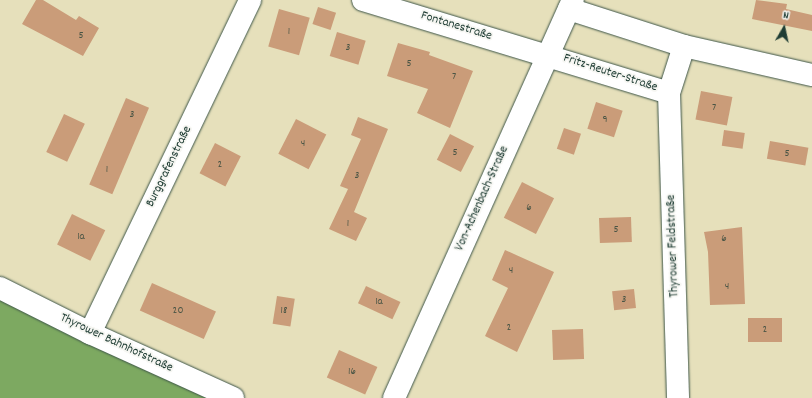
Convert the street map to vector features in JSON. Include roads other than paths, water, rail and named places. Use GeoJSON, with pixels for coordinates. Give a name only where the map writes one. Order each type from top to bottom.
{"type":"FeatureCollection","features":[{"type":"Feature","properties":{"kind":"street","name":"Burggrafenstraße"},"geometry":{"type":"LineString","coordinates":[[90,333],[250,0]]}},
{"type":"Feature","properties":{"kind":"street","name":"Fontanestraße"},"geometry":{"type":"LineString","coordinates":[[364,0],[548,55]]}},
{"type":"Feature","properties":{"kind":"street","name":"Von-Achenbach-Straße"},"geometry":{"type":"LineString","coordinates":[[394,398],[571,4]]}},
{"type":"Feature","properties":{"kind":"street"},"geometry":{"type":"LineString","coordinates":[[571,4],[684,46],[812,75]]}},
{"type":"Feature","properties":{"kind":"street","name":"Fritz-Reuter-Straße"},"geometry":{"type":"LineString","coordinates":[[548,55],[669,94],[684,46]]}},
{"type":"Feature","properties":{"kind":"street","name":"Thyrower Feldstraße"},"geometry":{"type":"LineString","coordinates":[[669,94],[678,398]]}},
{"type":"Feature","properties":{"kind":"street","name":"Thyrower Bahnhofstraße"},"geometry":{"type":"LineString","coordinates":[[0,288],[90,333],[233,398]]}}]}
